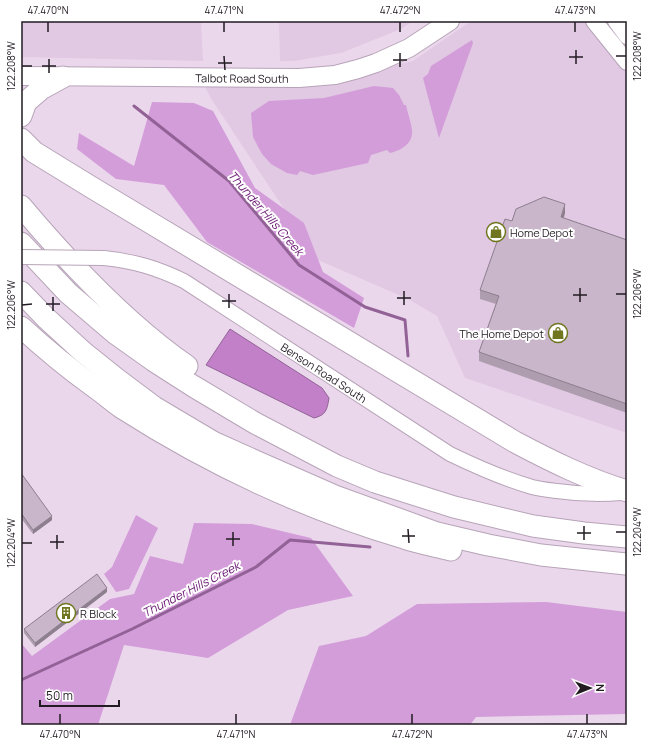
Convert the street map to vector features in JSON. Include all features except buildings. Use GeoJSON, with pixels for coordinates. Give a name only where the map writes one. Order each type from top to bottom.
{"type":"FeatureCollection","features":[{"type":"Feature","properties":{"kind":"highway"},"geometry":{"type":"LineString","coordinates":[[21,116],[26,102],[41,89],[63,77]]}},
{"type":"Feature","properties":{"kind":"highway"},"geometry":{"type":"LineString","coordinates":[[21,139],[34,152],[91,187],[515,442],[585,476],[627,492]]}},
{"type":"Feature","properties":{"kind":"highway"},"geometry":{"type":"LineString","coordinates":[[21,206],[86,278],[168,353],[241,403],[292,432],[337,466]]}},
{"type":"Feature","properties":{"kind":"highway"},"geometry":{"type":"LineString","coordinates":[[21,243],[68,293],[116,334],[193,386],[255,423],[337,466],[374,482],[454,507],[533,526],[627,537]]}},
{"type":"Feature","properties":{"kind":"highway"},"geometry":{"type":"LineString","coordinates":[[21,292],[46,318],[94,361],[118,380],[154,407],[213,442],[335,496],[437,533],[541,555],[626,564]]}},
{"type":"Feature","properties":{"kind":"highway"},"geometry":{"type":"LineString","coordinates":[[21,301],[46,318]]}},
{"type":"Feature","properties":{"kind":"highway"},"geometry":{"type":"LineString","coordinates":[[21,327],[38,343],[121,407],[177,440],[226,466],[272,488],[336,515],[405,539],[488,558],[534,563],[626,564]]}},
{"type":"Feature","properties":{"kind":"main road","name":"Talbot Road South"},"geometry":{"type":"LineString","coordinates":[[21,76],[299,78],[335,75],[376,63],[409,48],[450,21]]}},
{"type":"Feature","properties":{"kind":"main road"},"geometry":{"type":"LineString","coordinates":[[594,21],[627,62]]}},
{"type":"Feature","properties":{"kind":"main road"},"geometry":{"type":"LineString","coordinates":[[616,21],[627,36]]}},
{"type":"Feature","properties":{"kind":"street","name":"Benson Road South"},"geometry":{"type":"LineString","coordinates":[[21,257],[104,258],[130,261],[169,274],[184,282],[450,454],[510,480],[534,487],[587,494],[627,492]]}},
{"type":"Feature","properties":{"kind":"shaded area"},"geometry":{"type":"Polygon","coordinates":[[[21,21],[201,21],[203,61],[21,57],[21,21]]]}},
{"type":"Feature","properties":{"kind":"shaded area"},"geometry":{"type":"Polygon","coordinates":[[[279,21],[413,21],[401,29],[341,53],[294,61],[280,61],[279,21]]]}},
{"type":"Feature","properties":{"kind":"shaded area"},"geometry":{"type":"Polygon","coordinates":[[[471,21],[600,21],[627,54],[627,433],[465,378],[437,316],[408,299],[318,260],[210,97],[203,82],[324,81],[413,61],[471,21]]]}},
{"type":"Feature","properties":{"kind":"shaded area"},"geometry":{"type":"Polygon","coordinates":[[[472,40],[473,43],[439,138],[423,78],[428,74],[431,66],[472,40]]]}},
{"type":"Feature","properties":{"kind":"shaded area"},"geometry":{"type":"Polygon","coordinates":[[[374,86],[393,88],[399,95],[404,105],[406,105],[412,127],[411,137],[408,144],[398,151],[390,153],[387,150],[371,155],[368,163],[313,175],[300,171],[297,175],[287,173],[271,164],[262,154],[253,137],[251,113],[269,101],[324,98],[374,86]]]}},
{"type":"Feature","properties":{"kind":"shaded area"},"geometry":{"type":"Polygon","coordinates":[[[152,102],[194,103],[213,111],[255,188],[304,223],[323,272],[364,298],[354,328],[207,242],[164,185],[116,179],[77,149],[79,133],[134,166],[152,102]]]}},
{"type":"Feature","properties":{"kind":"shaded area"},"geometry":{"type":"Polygon","coordinates":[[[230,329],[322,388],[329,398],[327,409],[323,414],[314,418],[206,365],[230,329]]]}},
{"type":"Feature","properties":{"kind":"shaded area"},"geometry":{"type":"Polygon","coordinates":[[[136,515],[158,528],[129,589],[116,592],[104,574],[112,567],[136,515]]]}},
{"type":"Feature","properties":{"kind":"shaded area"},"geometry":{"type":"Polygon","coordinates":[[[194,523],[252,524],[311,538],[353,596],[288,610],[208,658],[124,645],[98,725],[21,725],[21,643],[32,656],[110,599],[134,594],[150,556],[183,564],[194,523]]]}},
{"type":"Feature","properties":{"kind":"shaded area"},"geometry":{"type":"Polygon","coordinates":[[[546,602],[627,612],[627,714],[476,717],[470,725],[290,725],[319,646],[366,636],[417,604],[546,602]]]}},
{"type":"Feature","properties":{"kind":"waterway","name":"Thunder Hills Creek"},"geometry":{"type":"LineString","coordinates":[[134,106],[229,181],[299,265],[365,307],[405,320],[408,356]]}},
{"type":"Feature","properties":{"kind":"waterway","name":"Thunder Hills Creek"},"geometry":{"type":"LineString","coordinates":[[21,680],[132,629],[256,567],[290,540],[370,547]]}},
{"type":"Feature","properties":{"kind":"place","name":"Home Depot"},"geometry":{"type":"Point","coordinates":[496,232]}},
{"type":"Feature","properties":{"kind":"place","name":"The Home Depot"},"geometry":{"type":"Point","coordinates":[558,333]}},
{"type":"Feature","properties":{"kind":"place","name":"R Block"},"geometry":{"type":"Point","coordinates":[66,613]}}]}
